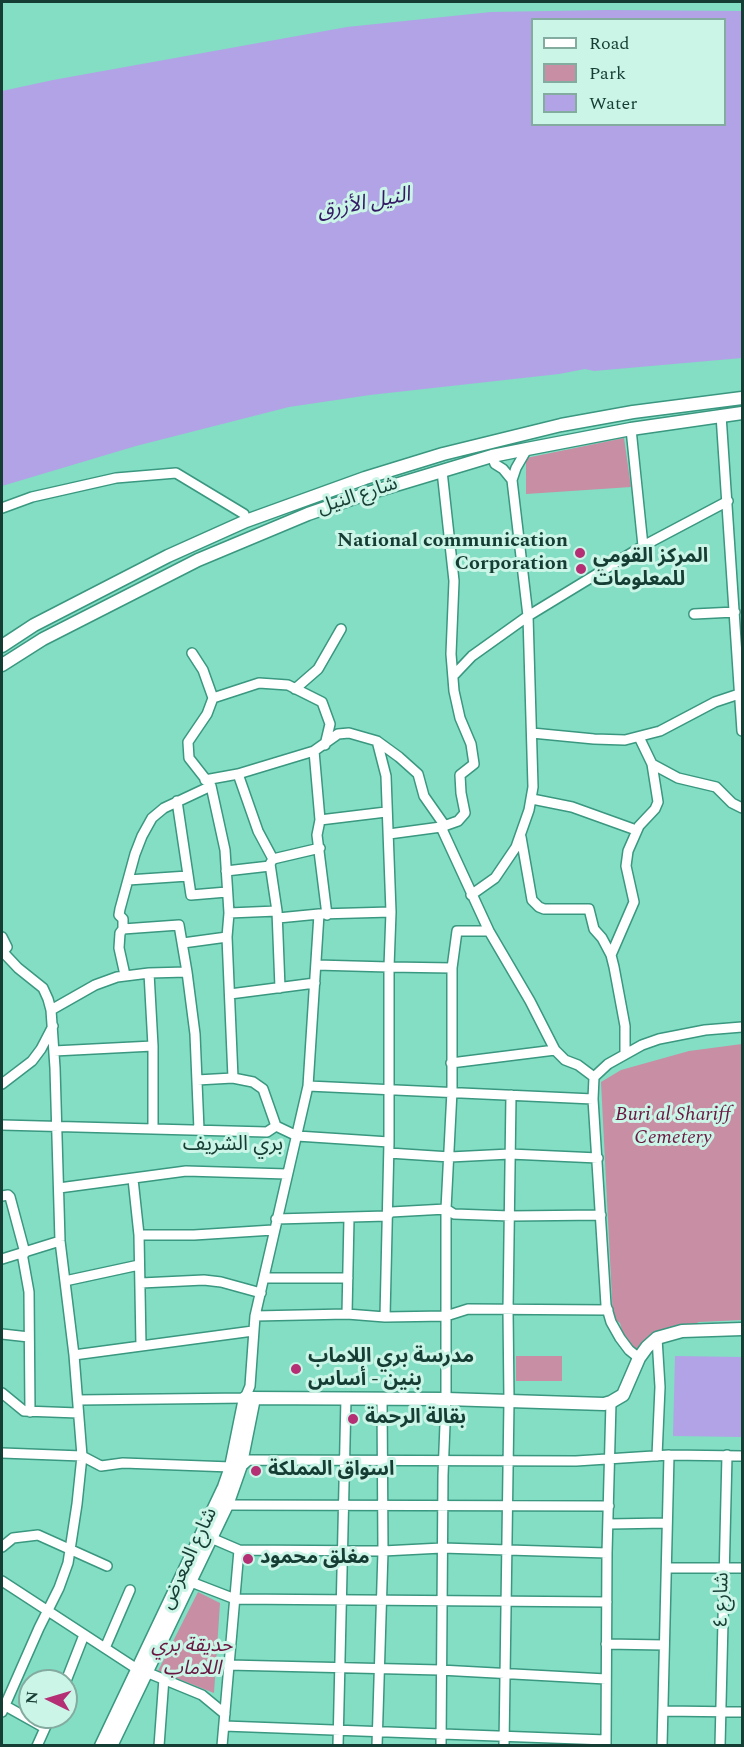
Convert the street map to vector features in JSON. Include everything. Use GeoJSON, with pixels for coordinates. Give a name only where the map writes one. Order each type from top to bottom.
{"type":"FeatureCollection","features":[{"type":"Feature","properties":{"kind":"main road","name":"شارع النيل"},"geometry":{"type":"LineString","coordinates":[[2,646],[34,625],[168,556],[246,521],[365,478],[509,436],[633,412],[742,398]]}},
{"type":"Feature","properties":{"kind":"main road","name":"شارع النيل"},"geometry":{"type":"LineString","coordinates":[[2,665],[43,639],[198,560],[308,514],[369,492],[492,456],[631,429],[742,413]]}},
{"type":"Feature","properties":{"kind":"main road"},"geometry":{"type":"LineString","coordinates":[[193,545],[192,555],[198,560]]}},
{"type":"Feature","properties":{"kind":"main road"},"geometry":{"type":"LineString","coordinates":[[168,556],[173,561],[172,573]]}},
{"type":"Feature","properties":{"kind":"main road"},"geometry":{"type":"LineString","coordinates":[[248,1395],[595,1404],[611,1402],[623,1395],[639,1358],[657,1338],[682,1331],[742,1329]]}},
{"type":"Feature","properties":{"kind":"main road"},"geometry":{"type":"LineString","coordinates":[[570,1403],[583,1397],[608,1397],[619,1389],[630,1375]]}},
{"type":"Feature","properties":{"kind":"main road","name":"شارع المعرض"},"geometry":{"type":"LineString","coordinates":[[101,1746],[191,1582],[227,1505],[248,1395]]}},
{"type":"Feature","properties":{"kind":"main road","name":"شارع المعرض"},"geometry":{"type":"LineString","coordinates":[[111,1746],[144,1665],[224,1486],[235,1467]]}},
{"type":"Feature","properties":{"kind":"street"},"geometry":{"type":"LineString","coordinates":[[721,415],[728,501],[737,571],[735,612],[742,731]]}},
{"type":"Feature","properties":{"kind":"street"},"geometry":{"type":"LineString","coordinates":[[631,429],[642,546]]}},
{"type":"Feature","properties":{"kind":"street"},"geometry":{"type":"LineString","coordinates":[[471,895],[495,878],[502,870],[520,837],[532,799],[528,616],[512,480],[527,449]]}},
{"type":"Feature","properties":{"kind":"street"},"geometry":{"type":"LineString","coordinates":[[492,456],[495,464],[503,469],[512,480]]}},
{"type":"Feature","properties":{"kind":"street"},"geometry":{"type":"LineString","coordinates":[[389,834],[443,827],[459,821],[465,813],[460,774],[474,764],[471,744],[456,705],[451,654],[454,581],[442,471]]}},
{"type":"Feature","properties":{"kind":"street"},"geometry":{"type":"LineString","coordinates":[[2,508],[32,497],[116,478],[176,473],[244,514],[246,521]]}},
{"type":"Feature","properties":{"kind":"street"},"geometry":{"type":"LineString","coordinates":[[453,676],[472,656],[528,616],[642,546],[728,501]]}},
{"type":"Feature","properties":{"kind":"street"},"geometry":{"type":"LineString","coordinates":[[694,614],[735,612]]}},
{"type":"Feature","properties":{"kind":"street"},"geometry":{"type":"LineString","coordinates":[[295,690],[318,669],[341,629]]}},
{"type":"Feature","properties":{"kind":"street"},"geometry":{"type":"LineString","coordinates":[[192,653],[203,670],[213,698],[207,714],[188,742],[189,758],[208,783],[225,850],[230,913],[227,937],[233,1078]]}},
{"type":"Feature","properties":{"kind":"street"},"geometry":{"type":"LineString","coordinates":[[213,698],[259,683],[288,685],[322,702],[330,724],[325,745]]}},
{"type":"Feature","properties":{"kind":"street"},"geometry":{"type":"LineString","coordinates":[[532,733],[610,741],[639,737],[676,724],[715,702],[741,694]]}},
{"type":"Feature","properties":{"kind":"street"},"geometry":{"type":"LineString","coordinates":[[125,975],[119,948],[123,919],[119,915],[135,854],[152,818],[164,808],[208,783],[314,751],[343,733],[376,741],[399,756],[418,774],[424,796],[443,827],[471,895],[555,1050],[565,1060],[578,1065],[594,1077]]}},
{"type":"Feature","properties":{"kind":"street"},"geometry":{"type":"LineString","coordinates":[[611,955],[634,902],[626,866],[628,851],[636,830],[655,809],[658,802],[652,764],[639,737]]}},
{"type":"Feature","properties":{"kind":"street"},"geometry":{"type":"LineString","coordinates":[[376,741],[386,776],[391,912],[385,1317]]}},
{"type":"Feature","properties":{"kind":"street"},"geometry":{"type":"LineString","coordinates":[[78,1400],[248,1395],[255,1316],[308,1086],[316,964],[323,914],[320,848],[317,835],[320,820],[314,751]]}},
{"type":"Feature","properties":{"kind":"street"},"geometry":{"type":"LineString","coordinates":[[652,764],[678,778],[716,787],[732,803],[742,808]]}},
{"type":"Feature","properties":{"kind":"street"},"geometry":{"type":"LineString","coordinates":[[238,774],[271,863],[278,915],[280,988]]}},
{"type":"Feature","properties":{"kind":"street"},"geometry":{"type":"LineString","coordinates":[[532,799],[572,807],[636,830]]}},
{"type":"Feature","properties":{"kind":"street"},"geometry":{"type":"LineString","coordinates":[[177,801],[191,895],[227,892]]}},
{"type":"Feature","properties":{"kind":"street"},"geometry":{"type":"LineString","coordinates":[[320,820],[386,812]]}},
{"type":"Feature","properties":{"kind":"street"},"geometry":{"type":"LineString","coordinates":[[520,837],[532,900],[539,908],[589,909],[594,929],[611,955],[625,1026],[625,1054]]}},
{"type":"Feature","properties":{"kind":"street"},"geometry":{"type":"LineString","coordinates":[[226,871],[271,863],[320,848]]}},
{"type":"Feature","properties":{"kind":"street"},"geometry":{"type":"LineString","coordinates":[[128,879],[188,876]]}},
{"type":"Feature","properties":{"kind":"street"},"geometry":{"type":"LineString","coordinates":[[230,913],[278,915],[391,912]]}},
{"type":"Feature","properties":{"kind":"street"},"geometry":{"type":"LineString","coordinates":[[123,929],[178,924],[180,926],[195,1034],[199,1130]]}},
{"type":"Feature","properties":{"kind":"street"},"geometry":{"type":"LineString","coordinates":[[441,1746],[446,1209],[452,1091],[452,968],[457,931],[489,931]]}},
{"type":"Feature","properties":{"kind":"street"},"geometry":{"type":"LineString","coordinates":[[2,937],[7,947],[3,952],[18,968],[43,988],[51,1010],[60,1241],[74,1356],[82,1456],[71,1550],[59,1588],[3,1707],[18,1714]]}},
{"type":"Feature","properties":{"kind":"street"},"geometry":{"type":"LineString","coordinates":[[183,943],[227,937]]}},
{"type":"Feature","properties":{"kind":"street"},"geometry":{"type":"LineString","coordinates":[[316,964],[452,968]]}},
{"type":"Feature","properties":{"kind":"street"},"geometry":{"type":"LineString","coordinates":[[51,1010],[95,985],[125,975],[187,972]]}},
{"type":"Feature","properties":{"kind":"street"},"geometry":{"type":"LineString","coordinates":[[149,973],[153,1046],[153,1129]]}},
{"type":"Feature","properties":{"kind":"street"},"geometry":{"type":"LineString","coordinates":[[230,994],[315,983]]}},
{"type":"Feature","properties":{"kind":"street"},"geometry":{"type":"LineString","coordinates":[[2,1084],[32,1061],[53,1025]]}},
{"type":"Feature","properties":{"kind":"street"},"geometry":{"type":"LineString","coordinates":[[639,1358],[624,1344],[611,1322],[604,1286],[593,1099],[594,1077],[608,1064],[625,1054],[659,1039],[705,1030],[742,1027]]}},
{"type":"Feature","properties":{"kind":"street"},"geometry":{"type":"LineString","coordinates":[[54,1051],[153,1046]]}},
{"type":"Feature","properties":{"kind":"street"},"geometry":{"type":"LineString","coordinates":[[451,1063],[555,1050]]}},
{"type":"Feature","properties":{"kind":"street"},"geometry":{"type":"LineString","coordinates":[[197,1080],[233,1078],[253,1082],[263,1089],[276,1126],[297,1136],[450,1157],[510,1154],[598,1158]]}},
{"type":"Feature","properties":{"kind":"street"},"geometry":{"type":"LineString","coordinates":[[308,1086],[593,1099]]}},
{"type":"Feature","properties":{"kind":"street"},"geometry":{"type":"LineString","coordinates":[[504,1740],[511,1095]]}},
{"type":"Feature","properties":{"kind":"street"},"geometry":{"type":"LineString","coordinates":[[2,1125],[267,1131],[276,1126]]}},
{"type":"Feature","properties":{"kind":"street"},"geometry":{"type":"LineString","coordinates":[[59,1188],[186,1171],[287,1174]]}},
{"type":"Feature","properties":{"kind":"street"},"geometry":{"type":"LineString","coordinates":[[133,1179],[139,1235],[141,1346]]}},
{"type":"Feature","properties":{"kind":"street"},"geometry":{"type":"LineString","coordinates":[[2,1196],[10,1197],[24,1253],[29,1292],[30,1412]]}},
{"type":"Feature","properties":{"kind":"street"},"geometry":{"type":"LineString","coordinates":[[276,1219],[387,1216],[391,1212],[446,1209],[454,1214],[601,1215]]}},
{"type":"Feature","properties":{"kind":"street"},"geometry":{"type":"LineString","coordinates":[[347,1314],[349,1218]]}},
{"type":"Feature","properties":{"kind":"street"},"geometry":{"type":"LineString","coordinates":[[139,1235],[194,1235],[273,1230]]}},
{"type":"Feature","properties":{"kind":"street"},"geometry":{"type":"LineString","coordinates":[[2,1259],[60,1241]]}},
{"type":"Feature","properties":{"kind":"street"},"geometry":{"type":"LineString","coordinates":[[65,1281],[139,1265]]}},
{"type":"Feature","properties":{"kind":"street"},"geometry":{"type":"LineString","coordinates":[[264,1278],[348,1278]]}},
{"type":"Feature","properties":{"kind":"street"},"geometry":{"type":"LineString","coordinates":[[141,1283],[204,1280],[221,1282],[261,1293]]}},
{"type":"Feature","properties":{"kind":"street"},"geometry":{"type":"LineString","coordinates":[[255,1316],[347,1314],[385,1317],[446,1316],[468,1309],[608,1310]]}},
{"type":"Feature","properties":{"kind":"street"},"geometry":{"type":"LineString","coordinates":[[74,1356],[253,1331]]}},
{"type":"Feature","properties":{"kind":"street"},"geometry":{"type":"LineString","coordinates":[[2,1334],[29,1337]]}},
{"type":"Feature","properties":{"kind":"street"},"geometry":{"type":"LineString","coordinates":[[657,1338],[660,1388],[657,1456]]}},
{"type":"Feature","properties":{"kind":"street"},"geometry":{"type":"LineString","coordinates":[[2,1393],[24,1411],[78,1413]]}},
{"type":"Feature","properties":{"kind":"street"},"geometry":{"type":"LineString","coordinates":[[338,1746],[346,1398]]}},
{"type":"Feature","properties":{"kind":"street"},"geometry":{"type":"LineString","coordinates":[[377,1746],[383,1551],[382,1398]]}},
{"type":"Feature","properties":{"kind":"street"},"geometry":{"type":"LineString","coordinates":[[224,1726],[441,1733],[504,1740],[606,1743],[611,1402]]}},
{"type":"Feature","properties":{"kind":"street"},"geometry":{"type":"LineString","coordinates":[[2,1453],[82,1456],[101,1466],[123,1463],[235,1467],[249,1460],[508,1461],[669,1455],[742,1456]]}},
{"type":"Feature","properties":{"kind":"street"},"geometry":{"type":"LineString","coordinates":[[662,1746],[669,1455]]}},
{"type":"Feature","properties":{"kind":"street","name":"شارع ٤"},"geometry":{"type":"LineString","coordinates":[[720,1746],[727,1455]]}},
{"type":"Feature","properties":{"kind":"street"},"geometry":{"type":"LineString","coordinates":[[227,1505],[609,1506]]}},
{"type":"Feature","properties":{"kind":"street"},"geometry":{"type":"LineString","coordinates":[[609,1524],[667,1523]]}},
{"type":"Feature","properties":{"kind":"street"},"geometry":{"type":"LineString","coordinates":[[2,1547],[13,1538],[38,1535],[107,1566]]}},
{"type":"Feature","properties":{"kind":"street"},"geometry":{"type":"LineString","coordinates":[[211,1538],[238,1550],[383,1551],[442,1548],[607,1553]]}},
{"type":"Feature","properties":{"kind":"street"},"geometry":{"type":"LineString","coordinates":[[222,1746],[238,1550]]}},
{"type":"Feature","properties":{"kind":"street"},"geometry":{"type":"LineString","coordinates":[[667,1568],[742,1568]]}},
{"type":"Feature","properties":{"kind":"street"},"geometry":{"type":"LineString","coordinates":[[2,1581],[105,1648],[202,1695],[225,1714]]}},
{"type":"Feature","properties":{"kind":"street"},"geometry":{"type":"LineString","coordinates":[[191,1582],[235,1599],[607,1602]]}},
{"type":"Feature","properties":{"kind":"street"},"geometry":{"type":"LineString","coordinates":[[105,1648],[130,1590]]}},
{"type":"Feature","properties":{"kind":"street"},"geometry":{"type":"LineString","coordinates":[[71,1669],[84,1635]]}},
{"type":"Feature","properties":{"kind":"street"},"geometry":{"type":"LineString","coordinates":[[606,1644],[664,1645]]}},
{"type":"Feature","properties":{"kind":"street"},"geometry":{"type":"LineString","coordinates":[[228,1665],[440,1670],[606,1679]]}},
{"type":"Feature","properties":{"kind":"street"},"geometry":{"type":"LineString","coordinates":[[159,1746],[164,1678]]}},
{"type":"Feature","properties":{"kind":"street"},"geometry":{"type":"LineString","coordinates":[[663,1712],[742,1712]]}},
{"type":"Feature","properties":{"kind":"street"},"geometry":{"type":"LineString","coordinates":[[37,1746],[45,1729]]}},
{"type":"Feature","properties":{"kind":"green space"},"geometry":{"type":"Polygon","coordinates":[[[624,438],[631,487],[526,494],[526,458],[624,438]]]}},
{"type":"Feature","properties":{"kind":"green space","name":"Buri al Shariff Cemetery"},"geometry":{"type":"Polygon","coordinates":[[[742,1044],[742,1320],[699,1322],[628,1354],[620,1323],[613,1318],[601,1082],[621,1070],[689,1051],[742,1044]]]}},
{"type":"Feature","properties":{"kind":"green space"},"geometry":{"type":"Polygon","coordinates":[[[516,1356],[562,1356],[562,1381],[516,1381],[516,1356]]]}},
{"type":"Feature","properties":{"kind":"green space","name":"حديقة بري اللاماب"},"geometry":{"type":"Polygon","coordinates":[[[198,1592],[220,1603],[214,1693],[158,1671],[198,1592]]]}},
{"type":"Feature","properties":{"kind":"water","name":"النيل الأزرق"},"geometry":{"type":"Polygon","coordinates":[[[742,11],[742,358],[594,371],[585,369],[289,407],[136,446],[2,486],[2,91],[347,27],[491,12],[742,11]]]}},
{"type":"Feature","properties":{"kind":"water"},"geometry":{"type":"Polygon","coordinates":[[[675,1356],[742,1357],[742,1437],[673,1436],[675,1356]]]}},
{"type":"Feature","properties":{"kind":"place","name":"National communication Corporation"},"geometry":{"type":"Point","coordinates":[580,553]}},
{"type":"Feature","properties":{"kind":"place","name":"المركز القومي للمعلومات"},"geometry":{"type":"Point","coordinates":[581,569]}},
{"type":"Feature","properties":{"kind":"place","name":"مدرسة بري اللاماب بنين - أساس"},"geometry":{"type":"Point","coordinates":[296,1369]}},
{"type":"Feature","properties":{"kind":"place","name":"بقالة الرحمة"},"geometry":{"type":"Point","coordinates":[353,1419]}},
{"type":"Feature","properties":{"kind":"place","name":"اسواق المملكة"},"geometry":{"type":"Point","coordinates":[256,1471]}},
{"type":"Feature","properties":{"kind":"place","name":"مغلق محمود"},"geometry":{"type":"Point","coordinates":[248,1559]}},
{"type":"Feature","properties":{"kind":"district","name":"بري الشريف"},"geometry":{"type":"Point","coordinates":[233,1146]}}]}
